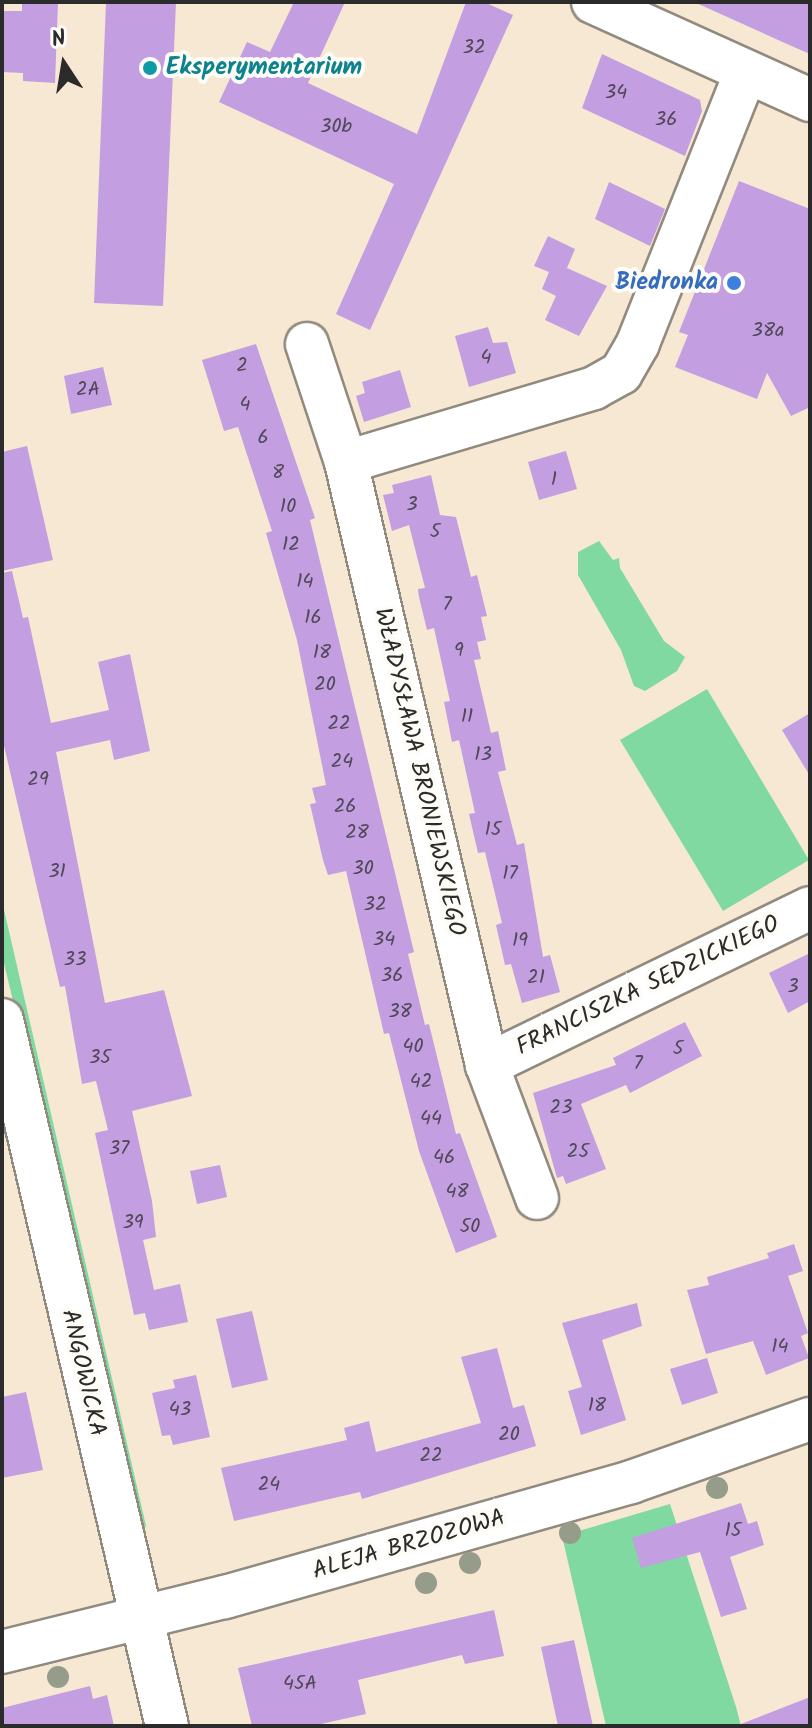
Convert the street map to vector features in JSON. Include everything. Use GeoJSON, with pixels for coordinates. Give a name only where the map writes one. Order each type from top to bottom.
{"type":"FeatureCollection","features":[{"type":"Feature","properties":{"kind":"street"},"geometry":{"type":"LineString","coordinates":[[593,2],[810,100]]}},
{"type":"Feature","properties":{"kind":"street"},"geometry":{"type":"LineString","coordinates":[[346,462],[594,388],[621,373],[638,343],[746,72]]}},
{"type":"Feature","properties":{"kind":"street","name":"WŁADYSŁAWA BRONIEWSKIEGO"},"geometry":{"type":"LineString","coordinates":[[307,344],[346,462],[487,1065],[537,1198]]}},
{"type":"Feature","properties":{"kind":"street","name":"FRANCISZKA SĘDZICKIEGO"},"geometry":{"type":"LineString","coordinates":[[487,1065],[810,908]]}},
{"type":"Feature","properties":{"kind":"street","name":"ANGOWICKA"},"geometry":{"type":"LineString","coordinates":[[2,1020],[167,1726]]}},
{"type":"Feature","properties":{"kind":"street","name":"ALEJA BRZOZOWA"},"geometry":{"type":"LineString","coordinates":[[2,1652],[141,1619],[631,1482],[810,1419]]}},
{"type":"Feature","properties":{"kind":"green space"},"geometry":{"type":"Polygon","coordinates":[[[599,541],[613,560],[619,558],[620,568],[664,641],[685,657],[677,671],[645,691],[634,686],[621,650],[578,575],[578,552],[599,541]]]}},
{"type":"Feature","properties":{"kind":"green space"},"geometry":{"type":"Polygon","coordinates":[[[707,689],[809,860],[723,911],[620,740],[707,689]]]}},
{"type":"Feature","properties":{"kind":"green space"},"geometry":{"type":"Polygon","coordinates":[[[2,901],[146,1526],[140,1531],[2,955],[2,901]]]}},
{"type":"Feature","properties":{"kind":"green space"},"geometry":{"type":"Polygon","coordinates":[[[670,1504],[741,1726],[606,1726],[562,1536],[670,1504]]]}},
{"type":"Feature","properties":{"kind":"building"},"geometry":{"type":"Polygon","coordinates":[[[22,2],[58,3],[55,83],[23,81],[23,73],[2,72],[2,11],[22,11],[22,2]]]}},
{"type":"Feature","properties":{"kind":"building"},"geometry":{"type":"Polygon","coordinates":[[[106,2],[176,2],[163,306],[94,303],[106,2]]]}},
{"type":"Feature","properties":{"kind":"building"},"geometry":{"type":"Polygon","coordinates":[[[294,2],[345,2],[308,83],[417,134],[466,2],[484,2],[513,15],[370,330],[336,314],[394,184],[219,102],[247,42],[270,52],[294,2]]]}},
{"type":"Feature","properties":{"kind":"building"},"geometry":{"type":"Polygon","coordinates":[[[694,2],[810,2],[810,54],[787,44],[694,2]]]}},
{"type":"Feature","properties":{"kind":"building"},"geometry":{"type":"Polygon","coordinates":[[[602,54],[700,100],[702,111],[685,156],[582,108],[602,54]]]}},
{"type":"Feature","properties":{"kind":"building","name":"Biedronka"},"geometry":{"type":"Polygon","coordinates":[[[739,181],[810,209],[810,407],[791,416],[767,373],[757,399],[675,367],[688,335],[679,332],[739,181]]]}},
{"type":"Feature","properties":{"kind":"building"},"geometry":{"type":"Polygon","coordinates":[[[609,182],[665,209],[650,246],[595,219],[609,182]]]}},
{"type":"Feature","properties":{"kind":"building"},"geometry":{"type":"Polygon","coordinates":[[[548,236],[575,249],[567,268],[607,286],[579,336],[545,320],[556,296],[542,289],[549,272],[534,266],[548,236]]]}},
{"type":"Feature","properties":{"kind":"building"},"geometry":{"type":"Polygon","coordinates":[[[488,327],[493,343],[507,342],[516,373],[469,387],[455,336],[488,327]]]}},
{"type":"Feature","properties":{"kind":"building"},"geometry":{"type":"Polygon","coordinates":[[[256,344],[315,518],[310,520],[414,952],[408,954],[425,1025],[429,1024],[456,1134],[460,1133],[497,1237],[456,1253],[419,1151],[389,1033],[384,1034],[346,871],[328,875],[323,860],[310,804],[316,803],[312,788],[326,785],[297,640],[266,533],[272,531],[238,427],[224,431],[202,360],[256,344]]]}},
{"type":"Feature","properties":{"kind":"building"},"geometry":{"type":"Polygon","coordinates":[[[103,367],[112,405],[71,414],[64,376],[103,367]]]}},
{"type":"Feature","properties":{"kind":"building"},"geometry":{"type":"Polygon","coordinates":[[[400,370],[411,407],[364,422],[356,396],[365,393],[362,382],[400,370]]]}},
{"type":"Feature","properties":{"kind":"building"},"geometry":{"type":"Polygon","coordinates":[[[27,446],[53,560],[2,571],[2,452],[27,446]]]}},
{"type":"Feature","properties":{"kind":"building"},"geometry":{"type":"Polygon","coordinates":[[[566,451],[577,489],[539,500],[528,462],[566,451]]]}},
{"type":"Feature","properties":{"kind":"building"},"geometry":{"type":"Polygon","coordinates":[[[431,475],[440,515],[456,517],[471,577],[477,575],[487,616],[481,617],[486,640],[477,642],[481,659],[474,660],[491,733],[498,731],[506,770],[498,772],[517,845],[524,843],[543,957],[550,955],[560,992],[522,1003],[511,964],[505,965],[496,925],[502,923],[485,852],[478,853],[469,814],[475,813],[459,740],[452,742],[444,702],[450,701],[434,628],[427,630],[419,597],[418,589],[425,588],[409,525],[392,531],[383,495],[394,493],[392,485],[431,475]]]}},
{"type":"Feature","properties":{"kind":"building"},"geometry":{"type":"Polygon","coordinates":[[[12,571],[23,618],[28,617],[51,723],[109,710],[98,662],[130,654],[150,751],[114,760],[110,740],[56,752],[105,1003],[164,990],[192,1096],[132,1111],[152,1201],[156,1237],[143,1240],[154,1290],[180,1284],[188,1322],[149,1330],[145,1313],[134,1315],[95,1133],[108,1130],[96,1081],[82,1084],[65,986],[60,987],[2,737],[2,573],[12,571]]]}},
{"type":"Feature","properties":{"kind":"building"},"geometry":{"type":"Polygon","coordinates":[[[810,713],[810,776],[782,730],[810,713]]]}},
{"type":"Feature","properties":{"kind":"building"},"geometry":{"type":"Polygon","coordinates":[[[810,953],[810,1001],[788,1013],[769,973],[810,953]]]}},
{"type":"Feature","properties":{"kind":"building"},"geometry":{"type":"Polygon","coordinates":[[[685,1022],[702,1056],[630,1093],[626,1085],[581,1104],[606,1169],[566,1184],[563,1176],[557,1178],[533,1093],[616,1065],[613,1058],[685,1022]]]}},
{"type":"Feature","properties":{"kind":"building"},"geometry":{"type":"Polygon","coordinates":[[[220,1165],[227,1197],[197,1204],[190,1171],[220,1165]]]}},
{"type":"Feature","properties":{"kind":"building"},"geometry":{"type":"Polygon","coordinates":[[[794,1244],[803,1271],[788,1276],[808,1333],[801,1336],[809,1358],[766,1375],[753,1341],[706,1354],[687,1290],[709,1285],[707,1277],[769,1258],[767,1253],[794,1244]]]}},
{"type":"Feature","properties":{"kind":"building"},"geometry":{"type":"Polygon","coordinates":[[[637,1303],[642,1326],[602,1340],[626,1420],[581,1435],[568,1391],[582,1387],[562,1323],[637,1303]]]}},
{"type":"Feature","properties":{"kind":"building"},"geometry":{"type":"Polygon","coordinates":[[[252,1311],[268,1380],[232,1388],[216,1319],[252,1311]]]}},
{"type":"Feature","properties":{"kind":"building"},"geometry":{"type":"Polygon","coordinates":[[[497,1348],[513,1408],[524,1405],[536,1446],[362,1499],[360,1492],[234,1521],[221,1468],[347,1440],[344,1428],[369,1421],[376,1452],[481,1423],[461,1357],[497,1348]]]}},
{"type":"Feature","properties":{"kind":"building"},"geometry":{"type":"Polygon","coordinates":[[[707,1358],[718,1393],[682,1405],[670,1369],[707,1358]]]}},
{"type":"Feature","properties":{"kind":"building"},"geometry":{"type":"Polygon","coordinates":[[[196,1375],[210,1437],[173,1445],[170,1435],[162,1436],[152,1393],[175,1388],[173,1380],[196,1375]]]}},
{"type":"Feature","properties":{"kind":"building"},"geometry":{"type":"Polygon","coordinates":[[[26,1392],[43,1470],[2,1478],[2,1397],[26,1392]]]}},
{"type":"Feature","properties":{"kind":"building"},"geometry":{"type":"Polygon","coordinates":[[[741,1503],[748,1524],[757,1521],[764,1545],[730,1557],[747,1609],[721,1617],[700,1552],[641,1568],[632,1538],[741,1503]]]}},
{"type":"Feature","properties":{"kind":"building"},"geometry":{"type":"Polygon","coordinates":[[[494,1610],[504,1656],[465,1664],[462,1655],[358,1680],[366,1714],[312,1726],[252,1726],[238,1668],[494,1610]]]}},
{"type":"Feature","properties":{"kind":"building"},"geometry":{"type":"Polygon","coordinates":[[[574,1640],[593,1726],[558,1726],[541,1647],[574,1640]]]}},
{"type":"Feature","properties":{"kind":"building"},"geometry":{"type":"Polygon","coordinates":[[[90,1686],[93,1699],[107,1695],[114,1726],[2,1726],[2,1708],[90,1686]]]}},
{"type":"Feature","properties":{"kind":"building"},"geometry":{"type":"Polygon","coordinates":[[[810,1697],[810,1726],[741,1726],[741,1724],[810,1697]]]}},
{"type":"Feature","properties":{"kind":"place","name":"Eksperymentarium"},"geometry":{"type":"Point","coordinates":[150,68]}},
{"type":"Feature","properties":{"kind":"place","name":"Biedronka"},"geometry":{"type":"Point","coordinates":[734,283]}}]}
